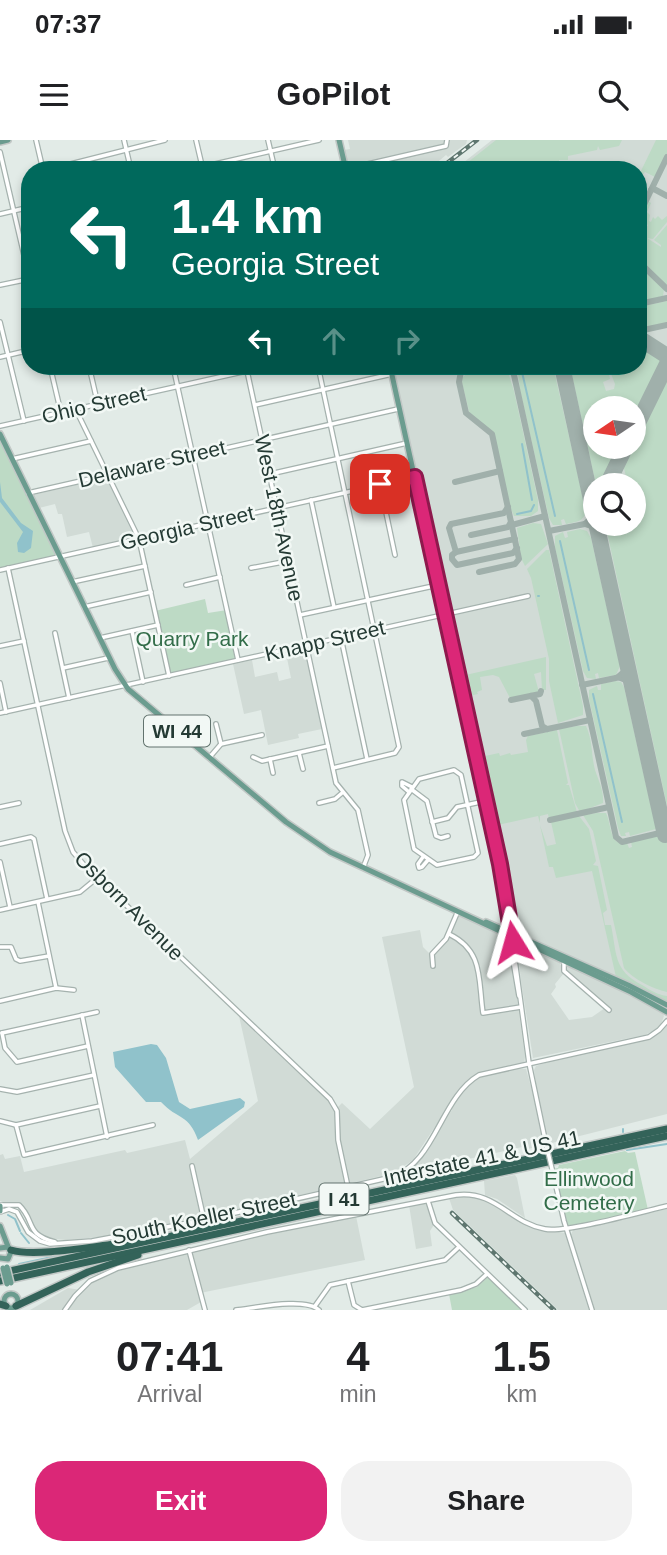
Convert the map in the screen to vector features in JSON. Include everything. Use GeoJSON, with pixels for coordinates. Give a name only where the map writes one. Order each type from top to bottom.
{"type":"FeatureCollection","features":[{"type":"Feature","properties":{"kind":"highway","name":"Interstate 41 & US 41"},"geometry":{"type":"LineString","coordinates":[[143,1242],[667,1127]]}},
{"type":"Feature","properties":{"kind":"highway","name":"Interstate 41 & US 41"},"geometry":{"type":"LineString","coordinates":[[186,1240],[667,1137]]}},
{"type":"Feature","properties":{"kind":"highway"},"geometry":{"type":"LineString","coordinates":[[17,1305],[88,1272],[186,1240]]}},
{"type":"Feature","properties":{"kind":"highway","name":"I 41"},"geometry":{"type":"LineString","coordinates":[[6,1282],[186,1240]]}},
{"type":"Feature","properties":{"kind":"highway"},"geometry":{"type":"LineString","coordinates":[[6,1249],[69,1250],[143,1242]]}},
{"type":"Feature","properties":{"kind":"highway","name":"I 41"},"geometry":{"type":"LineString","coordinates":[[3,1269],[143,1242]]}},
{"type":"Feature","properties":{"kind":"main road"},"geometry":{"type":"LineString","coordinates":[[0,142],[8,140]]}},
{"type":"Feature","properties":{"kind":"main road"},"geometry":{"type":"LineString","coordinates":[[339,140],[343,161]]}},
{"type":"Feature","properties":{"kind":"main road"},"geometry":{"type":"LineString","coordinates":[[392,375],[498,861],[510,935]]}},
{"type":"Feature","properties":{"kind":"main road","name":"WI 44"},"geometry":{"type":"LineString","coordinates":[[0,434],[125,686],[296,830],[330,852],[550,953],[667,1012]]}},
{"type":"Feature","properties":{"kind":"main road"},"geometry":{"type":"LineString","coordinates":[[498,861],[510,935]]}},
{"type":"Feature","properties":{"kind":"main road","name":"WI 44"},"geometry":{"type":"LineString","coordinates":[[471,917],[550,953]]}},
{"type":"Feature","properties":{"kind":"main road"},"geometry":{"type":"LineString","coordinates":[[498,927],[503,927],[507,921]]}},
{"type":"Feature","properties":{"kind":"main road"},"geometry":{"type":"LineString","coordinates":[[515,957],[517,945],[521,942]]}},
{"type":"Feature","properties":{"kind":"main road","name":"WI 44"},"geometry":{"type":"LineString","coordinates":[[563,961],[645,992],[667,1005]]}},
{"type":"Feature","properties":{"kind":"main road"},"geometry":{"type":"LineString","coordinates":[[0,1205],[0,1212]]}},
{"type":"Feature","properties":{"kind":"main road"},"geometry":{"type":"LineString","coordinates":[[0,1226],[6,1249],[3,1269]]}},
{"type":"Feature","properties":{"kind":"main road"},"geometry":{"type":"LineString","coordinates":[[0,1238],[6,1249],[4,1260],[0,1259],[6,1282],[17,1305]]}},
{"type":"Feature","properties":{"kind":"main road"},"geometry":{"type":"LineString","coordinates":[[6,1282],[4,1307],[17,1305]]}},
{"type":"Feature","properties":{"kind":"main road"},"geometry":{"type":"LineString","coordinates":[[6,1296],[11,1294],[17,1305]]}},
{"type":"Feature","properties":{"kind":"street"},"geometry":{"type":"LineString","coordinates":[[36,140],[42,161]]}},
{"type":"Feature","properties":{"kind":"street"},"geometry":{"type":"LineString","coordinates":[[124,140],[129,161]]}},
{"type":"Feature","properties":{"kind":"street"},"geometry":{"type":"LineString","coordinates":[[80,161],[165,140]]}},
{"type":"Feature","properties":{"kind":"street"},"geometry":{"type":"LineString","coordinates":[[196,140],[201,161]]}},
{"type":"Feature","properties":{"kind":"street"},"geometry":{"type":"LineString","coordinates":[[268,140],[273,161]]}},
{"type":"Feature","properties":{"kind":"street"},"geometry":{"type":"LineString","coordinates":[[231,161],[319,140]]}},
{"type":"Feature","properties":{"kind":"street"},"geometry":{"type":"LineString","coordinates":[[378,161],[447,142]]}},
{"type":"Feature","properties":{"kind":"street"},"geometry":{"type":"LineString","coordinates":[[0,152],[21,243]]}},
{"type":"Feature","properties":{"kind":"street"},"geometry":{"type":"LineString","coordinates":[[0,214],[21,209]]}},
{"type":"Feature","properties":{"kind":"street"},"geometry":{"type":"LineString","coordinates":[[0,285],[21,281]]}},
{"type":"Feature","properties":{"kind":"street"},"geometry":{"type":"LineString","coordinates":[[0,322],[24,421]]}},
{"type":"Feature","properties":{"kind":"street"},"geometry":{"type":"LineString","coordinates":[[0,357],[21,352]]}},
{"type":"Feature","properties":{"kind":"street"},"geometry":{"type":"LineString","coordinates":[[52,375],[61,413]]}},
{"type":"Feature","properties":{"kind":"street"},"geometry":{"type":"LineString","coordinates":[[91,375],[98,405]]}},
{"type":"Feature","properties":{"kind":"street"},"geometry":{"type":"LineString","coordinates":[[175,375],[238,660]]}},
{"type":"Feature","properties":{"kind":"street","name":"Ohio Street"},"geometry":{"type":"LineString","coordinates":[[0,426],[220,375]]}},
{"type":"Feature","properties":{"kind":"street","name":"West 18th Avenue"},"geometry":{"type":"LineString","coordinates":[[249,375],[337,786],[359,813],[368,855],[363,869]]}},
{"type":"Feature","properties":{"kind":"street"},"geometry":{"type":"LineString","coordinates":[[320,375],[376,630],[398,751],[333,768]]}},
{"type":"Feature","properties":{"kind":"street"},"geometry":{"type":"LineString","coordinates":[[255,405],[388,375]]}},
{"type":"Feature","properties":{"kind":"street","name":"Delaware Street"},"geometry":{"type":"LineString","coordinates":[[29,493],[400,409]]}},
{"type":"Feature","properties":{"kind":"street"},"geometry":{"type":"LineString","coordinates":[[76,410],[139,539],[169,676]]}},
{"type":"Feature","properties":{"kind":"street"},"geometry":{"type":"LineString","coordinates":[[12,459],[90,441]]}},
{"type":"Feature","properties":{"kind":"street"},"geometry":{"type":"LineString","coordinates":[[270,474],[407,443]]}},
{"type":"Feature","properties":{"kind":"street","name":"Georgia Street"},"geometry":{"type":"LineString","coordinates":[[0,570],[415,477]]}},
{"type":"Feature","properties":{"kind":"street"},"geometry":{"type":"LineString","coordinates":[[380,484],[395,555]]}},
{"type":"Feature","properties":{"kind":"street"},"geometry":{"type":"LineString","coordinates":[[311,500],[335,608]]}},
{"type":"Feature","properties":{"kind":"street"},"geometry":{"type":"LineString","coordinates":[[251,568],[288,561]]}},
{"type":"Feature","properties":{"kind":"street"},"geometry":{"type":"LineString","coordinates":[[72,582],[145,566]]}},
{"type":"Feature","properties":{"kind":"street","name":"Osborn Avenue"},"geometry":{"type":"LineString","coordinates":[[8,568],[68,841],[76,857],[330,1099],[338,1114],[337,1138],[348,1186]]}},
{"type":"Feature","properties":{"kind":"street"},"geometry":{"type":"LineString","coordinates":[[186,585],[220,577]]}},
{"type":"Feature","properties":{"kind":"street"},"geometry":{"type":"LineString","coordinates":[[300,615],[439,584]]}},
{"type":"Feature","properties":{"kind":"street"},"geometry":{"type":"LineString","coordinates":[[84,607],[151,592]]}},
{"type":"Feature","properties":{"kind":"street","name":"Knapp Street"},"geometry":{"type":"LineString","coordinates":[[0,713],[528,596]]}},
{"type":"Feature","properties":{"kind":"street"},"geometry":{"type":"LineString","coordinates":[[100,638],[158,625]]}},
{"type":"Feature","properties":{"kind":"street"},"geometry":{"type":"LineString","coordinates":[[132,631],[143,682]]}},
{"type":"Feature","properties":{"kind":"street"},"geometry":{"type":"LineString","coordinates":[[55,633],[69,698]]}},
{"type":"Feature","properties":{"kind":"street"},"geometry":{"type":"LineString","coordinates":[[341,638],[367,760]]}},
{"type":"Feature","properties":{"kind":"street"},"geometry":{"type":"LineString","coordinates":[[0,646],[24,641]]}},
{"type":"Feature","properties":{"kind":"street"},"geometry":{"type":"LineString","coordinates":[[62,668],[109,657]]}},
{"type":"Feature","properties":{"kind":"street"},"geometry":{"type":"LineString","coordinates":[[0,683],[6,712]]}},
{"type":"Feature","properties":{"kind":"street"},"geometry":{"type":"LineString","coordinates":[[216,724],[221,744]]}},
{"type":"Feature","properties":{"kind":"street"},"geometry":{"type":"LineString","coordinates":[[209,758],[221,744],[262,736]]}},
{"type":"Feature","properties":{"kind":"street"},"geometry":{"type":"LineString","coordinates":[[253,757],[260,761],[328,746]]}},
{"type":"Feature","properties":{"kind":"street"},"geometry":{"type":"LineString","coordinates":[[299,753],[303,769]]}},
{"type":"Feature","properties":{"kind":"street"},"geometry":{"type":"LineString","coordinates":[[270,759],[273,773]]}},
{"type":"Feature","properties":{"kind":"street"},"geometry":{"type":"LineString","coordinates":[[458,771],[468,804],[477,855],[439,865],[414,849],[404,802],[411,789],[422,777],[458,771]]}},
{"type":"Feature","properties":{"kind":"street"},"geometry":{"type":"LineString","coordinates":[[411,789],[427,801],[436,836],[447,836]]}},
{"type":"Feature","properties":{"kind":"street"},"geometry":{"type":"LineString","coordinates":[[319,803],[335,799],[342,793]]}},
{"type":"Feature","properties":{"kind":"street"},"geometry":{"type":"LineString","coordinates":[[432,821],[447,818],[457,807],[485,801]]}},
{"type":"Feature","properties":{"kind":"street"},"geometry":{"type":"LineString","coordinates":[[0,807],[19,803]]}},
{"type":"Feature","properties":{"kind":"street"},"geometry":{"type":"LineString","coordinates":[[0,844],[33,838],[47,899]]}},
{"type":"Feature","properties":{"kind":"street"},"geometry":{"type":"LineString","coordinates":[[423,856],[419,867],[428,860]]}},
{"type":"Feature","properties":{"kind":"street"},"geometry":{"type":"LineString","coordinates":[[0,862],[10,907]]}},
{"type":"Feature","properties":{"kind":"street"},"geometry":{"type":"LineString","coordinates":[[0,910],[84,891],[97,878]]}},
{"type":"Feature","properties":{"kind":"street"},"geometry":{"type":"LineString","coordinates":[[38,902],[56,988]]}},
{"type":"Feature","properties":{"kind":"street"},"geometry":{"type":"LineString","coordinates":[[433,966],[432,954],[449,934],[458,911]]}},
{"type":"Feature","properties":{"kind":"street"},"geometry":{"type":"LineString","coordinates":[[449,934],[464,941],[478,961],[483,1013],[522,1007]]}},
{"type":"Feature","properties":{"kind":"street"},"geometry":{"type":"LineString","coordinates":[[510,935],[521,1002]]}},
{"type":"Feature","properties":{"kind":"street"},"geometry":{"type":"LineString","coordinates":[[510,935],[529,1063],[546,1144],[566,1228],[592,1310]]}},
{"type":"Feature","properties":{"kind":"street"},"geometry":{"type":"LineString","coordinates":[[0,947],[11,947],[16,959],[20,961],[50,956]]}},
{"type":"Feature","properties":{"kind":"street"},"geometry":{"type":"LineString","coordinates":[[563,961],[566,974],[608,1010]]}},
{"type":"Feature","properties":{"kind":"street"},"geometry":{"type":"LineString","coordinates":[[0,1000],[56,988],[74,989]]}},
{"type":"Feature","properties":{"kind":"street"},"geometry":{"type":"LineString","coordinates":[[88,1046],[16,1062],[5,1048],[1,1033],[97,1012]]}},
{"type":"Feature","properties":{"kind":"street"},"geometry":{"type":"LineString","coordinates":[[82,1015],[107,1137]]}},
{"type":"Feature","properties":{"kind":"street","name":"South Koeller Street"},"geometry":{"type":"LineString","coordinates":[[0,1212],[9,1209],[17,1212],[28,1232],[46,1243],[104,1240],[391,1177],[406,1170],[418,1158],[469,1082],[486,1072],[649,1037],[667,1021]]}},
{"type":"Feature","properties":{"kind":"street"},"geometry":{"type":"LineString","coordinates":[[0,1089],[17,1092],[94,1075]]}},
{"type":"Feature","properties":{"kind":"street"},"geometry":{"type":"LineString","coordinates":[[0,1121],[16,1125],[100,1107]]}},
{"type":"Feature","properties":{"kind":"street"},"geometry":{"type":"LineString","coordinates":[[16,1125],[24,1156],[153,1125]]}},
{"type":"Feature","properties":{"kind":"street"},"geometry":{"type":"LineString","coordinates":[[192,1166],[204,1220]]}},
{"type":"Feature","properties":{"kind":"street"},"geometry":{"type":"LineString","coordinates":[[65,1310],[84,1286],[103,1273],[267,1232],[456,1195],[476,1195],[496,1202],[531,1226],[550,1230],[667,1206]]}},
{"type":"Feature","properties":{"kind":"street"},"geometry":{"type":"LineString","coordinates":[[428,1202],[433,1222],[526,1310]]}},
{"type":"Feature","properties":{"kind":"street"},"geometry":{"type":"LineString","coordinates":[[0,1205],[19,1205],[35,1233],[44,1239],[57,1242]]}},
{"type":"Feature","properties":{"kind":"street"},"geometry":{"type":"LineString","coordinates":[[315,1306],[329,1286],[444,1260],[459,1247]]}},
{"type":"Feature","properties":{"kind":"street"},"geometry":{"type":"LineString","coordinates":[[189,1250],[205,1310]]}},
{"type":"Feature","properties":{"kind":"street"},"geometry":{"type":"LineString","coordinates":[[348,1281],[353,1303],[362,1310],[461,1290],[476,1284],[487,1274]]}},
{"type":"Feature","properties":{"kind":"street"},"geometry":{"type":"LineString","coordinates":[[236,1310],[303,1304],[315,1306],[319,1310]]}},
{"type":"Feature","properties":{"kind":"shaded area"},"geometry":{"type":"Polygon","coordinates":[[[348,140],[445,140],[446,144],[374,161],[347,161],[344,150],[350,149],[348,140]]]}},
{"type":"Feature","properties":{"kind":"shaded area"},"geometry":{"type":"Polygon","coordinates":[[[449,140],[467,140],[466,144],[439,161],[392,161],[448,148],[449,140]]]}},
{"type":"Feature","properties":{"kind":"shaded area"},"geometry":{"type":"Polygon","coordinates":[[[492,140],[667,140],[667,1003],[513,929],[395,375],[647,375],[647,161],[465,161],[492,140]]]}},
{"type":"Feature","properties":{"kind":"shaded area"},"geometry":{"type":"Polygon","coordinates":[[[106,478],[135,538],[93,548],[89,532],[67,537],[62,514],[58,514],[55,504],[39,508],[33,495],[106,478]]]}},
{"type":"Feature","properties":{"kind":"shaded area"},"geometry":{"type":"Polygon","coordinates":[[[305,649],[322,729],[268,745],[261,710],[244,714],[233,664],[252,660],[255,677],[277,672],[279,681],[291,678],[286,653],[305,649]]]}},
{"type":"Feature","properties":{"kind":"shaded area"},"geometry":{"type":"Polygon","coordinates":[[[457,914],[509,940],[525,1057],[524,1065],[510,1068],[526,1069],[541,1122],[534,1070],[536,1066],[582,1051],[649,1037],[667,1021],[667,1114],[528,1149],[522,1147],[410,1172],[452,1110],[448,1107],[413,1160],[394,1173],[240,1209],[100,1237],[65,1240],[47,1238],[38,1233],[23,1207],[15,1202],[0,1201],[0,1155],[3,1154],[5,1159],[20,1156],[24,1172],[185,1140],[190,1159],[258,1101],[239,1016],[327,1098],[336,1118],[340,1117],[338,1107],[342,1103],[370,1129],[414,1087],[382,937],[420,930],[423,947],[431,955],[444,942],[457,914]]]}},
{"type":"Feature","properties":{"kind":"shaded area"},"geometry":{"type":"Polygon","coordinates":[[[518,946],[559,961],[564,973],[551,994],[569,1020],[592,1017],[605,1008],[565,970],[565,964],[632,994],[662,1012],[664,1016],[661,1024],[644,1035],[533,1058],[518,953],[518,946]]]}},
{"type":"Feature","properties":{"kind":"shaded area"},"geometry":{"type":"Polygon","coordinates":[[[515,1175],[525,1218],[497,1199],[485,1195],[484,1181],[515,1175]]]}},
{"type":"Feature","properties":{"kind":"shaded area"},"geometry":{"type":"Polygon","coordinates":[[[449,1198],[482,1198],[529,1226],[565,1233],[589,1310],[558,1310],[453,1210],[449,1198]]]}},
{"type":"Feature","properties":{"kind":"shaded area"},"geometry":{"type":"Polygon","coordinates":[[[428,1201],[435,1223],[430,1231],[432,1246],[416,1249],[409,1205],[428,1201]]]}},
{"type":"Feature","properties":{"kind":"shaded area"},"geometry":{"type":"Polygon","coordinates":[[[667,1209],[667,1310],[594,1310],[571,1235],[573,1230],[667,1209]]]}},
{"type":"Feature","properties":{"kind":"shaded area"},"geometry":{"type":"Polygon","coordinates":[[[356,1216],[365,1260],[200,1293],[201,1302],[187,1310],[30,1310],[68,1288],[81,1290],[103,1273],[200,1247],[356,1216]]]}},
{"type":"Feature","properties":{"kind":"green space"},"geometry":{"type":"Polygon","coordinates":[[[496,140],[622,140],[619,146],[600,150],[598,146],[597,150],[568,156],[568,160],[469,161],[496,140]]]}},
{"type":"Feature","properties":{"kind":"green space"},"geometry":{"type":"Polygon","coordinates":[[[656,140],[667,140],[667,153],[655,177],[647,173],[646,161],[656,140]]]}},
{"type":"Feature","properties":{"kind":"green space"},"geometry":{"type":"Polygon","coordinates":[[[647,212],[651,222],[653,217],[655,219],[658,216],[662,220],[667,216],[667,222],[653,239],[647,238],[647,212]]]}},
{"type":"Feature","properties":{"kind":"green space"},"geometry":{"type":"Polygon","coordinates":[[[667,225],[667,287],[647,268],[647,238],[661,247],[654,240],[667,225]]]}},
{"type":"Feature","properties":{"kind":"green space"},"geometry":{"type":"Polygon","coordinates":[[[647,273],[664,289],[663,296],[647,300],[647,273]]]}},
{"type":"Feature","properties":{"kind":"green space"},"geometry":{"type":"Polygon","coordinates":[[[667,301],[667,323],[647,327],[647,305],[667,301]]]}},
{"type":"Feature","properties":{"kind":"green space"},"geometry":{"type":"Polygon","coordinates":[[[647,349],[663,360],[646,396],[583,396],[583,425],[572,375],[609,375],[610,379],[603,382],[606,391],[614,389],[612,375],[647,375],[647,349]]]}},
{"type":"Feature","properties":{"kind":"green space"},"geometry":{"type":"Polygon","coordinates":[[[509,375],[538,500],[538,511],[531,516],[514,516],[493,433],[470,415],[463,377],[509,375]]]}},
{"type":"Feature","properties":{"kind":"green space"},"geometry":{"type":"Polygon","coordinates":[[[518,375],[555,375],[583,498],[583,517],[579,521],[566,524],[564,519],[561,520],[562,525],[553,525],[549,518],[518,375]]]}},
{"type":"Feature","properties":{"kind":"green space"},"geometry":{"type":"Polygon","coordinates":[[[667,377],[667,806],[608,536],[646,536],[646,473],[625,473],[623,464],[626,459],[646,459],[646,419],[667,377]]]}},
{"type":"Feature","properties":{"kind":"green space"},"geometry":{"type":"Polygon","coordinates":[[[0,434],[60,557],[0,570],[0,434]]]}},
{"type":"Feature","properties":{"kind":"green space"},"geometry":{"type":"Polygon","coordinates":[[[590,459],[614,459],[607,473],[593,473],[590,459]]]}},
{"type":"Feature","properties":{"kind":"green space"},"geometry":{"type":"Polygon","coordinates":[[[533,523],[541,524],[548,544],[525,566],[521,558],[517,528],[533,523]]]}},
{"type":"Feature","properties":{"kind":"green space"},"geometry":{"type":"Polygon","coordinates":[[[580,529],[583,530],[583,536],[591,538],[620,666],[616,675],[599,678],[598,673],[595,674],[596,679],[587,678],[583,671],[555,547],[555,536],[563,532],[565,538],[568,537],[567,532],[580,529]]]}},
{"type":"Feature","properties":{"kind":"green space"},"geometry":{"type":"Polygon","coordinates":[[[549,550],[583,706],[583,715],[558,723],[549,681],[549,659],[527,569],[549,550]]]}},
{"type":"Feature","properties":{"kind":"green space","name":"Quarry Park"},"geometry":{"type":"Polygon","coordinates":[[[205,599],[208,613],[227,610],[238,660],[169,676],[155,611],[205,599]]]}},
{"type":"Feature","properties":{"kind":"green space"},"geometry":{"type":"Polygon","coordinates":[[[546,657],[546,690],[542,690],[541,672],[534,674],[539,692],[510,698],[499,677],[493,675],[480,677],[482,690],[477,692],[478,694],[465,697],[461,676],[546,657]]]}},
{"type":"Feature","properties":{"kind":"green space"},"geometry":{"type":"Polygon","coordinates":[[[621,682],[624,687],[656,829],[630,836],[629,832],[625,833],[626,836],[621,836],[618,828],[589,699],[589,690],[597,686],[598,690],[601,690],[601,684],[621,682]]]}},
{"type":"Feature","properties":{"kind":"green space"},"geometry":{"type":"Polygon","coordinates":[[[586,726],[603,799],[603,803],[580,812],[575,803],[559,729],[586,726]]]}},
{"type":"Feature","properties":{"kind":"green space"},"geometry":{"type":"Polygon","coordinates":[[[557,730],[568,783],[566,785],[569,785],[577,812],[549,819],[548,814],[540,816],[540,823],[538,816],[493,826],[476,749],[483,747],[485,756],[528,752],[528,736],[557,730]]]}},
{"type":"Feature","properties":{"kind":"green space"},"geometry":{"type":"Polygon","coordinates":[[[606,813],[614,838],[617,842],[627,843],[629,848],[632,847],[631,842],[667,834],[667,992],[644,983],[624,968],[593,831],[583,815],[606,813]]]}},
{"type":"Feature","properties":{"kind":"green space"},"geometry":{"type":"Polygon","coordinates":[[[579,816],[589,829],[596,861],[593,865],[598,866],[607,910],[603,913],[605,925],[611,925],[621,967],[633,979],[660,995],[667,996],[667,1003],[616,977],[592,871],[556,878],[553,867],[549,867],[540,825],[547,846],[556,844],[551,822],[579,816]]]}},
{"type":"Feature","properties":{"kind":"green space","name":"Ellinwood Cemetery"},"geometry":{"type":"Polygon","coordinates":[[[625,1151],[635,1152],[648,1210],[567,1228],[552,1169],[558,1168],[559,1165],[625,1151]]]}},
{"type":"Feature","properties":{"kind":"green space"},"geometry":{"type":"Polygon","coordinates":[[[488,1277],[523,1310],[452,1310],[449,1294],[477,1287],[488,1277]]]}},
{"type":"Feature","properties":{"kind":"water"},"geometry":{"type":"Polygon","coordinates":[[[0,482],[2,498],[21,523],[33,531],[31,548],[24,553],[18,552],[17,543],[23,532],[0,502],[0,482]]]}},
{"type":"Feature","properties":{"kind":"water"},"geometry":{"type":"Polygon","coordinates":[[[157,1045],[166,1058],[179,1102],[190,1109],[240,1098],[245,1102],[244,1107],[198,1140],[187,1121],[161,1102],[146,1102],[115,1067],[113,1052],[157,1045]]]}},
{"type":"Feature","properties":{"kind":"waterway"},"geometry":{"type":"LineString","coordinates":[[523,375],[555,516]]}},
{"type":"Feature","properties":{"kind":"waterway"},"geometry":{"type":"LineString","coordinates":[[522,444],[532,500]]}},
{"type":"Feature","properties":{"kind":"waterway"},"geometry":{"type":"LineString","coordinates":[[517,514],[531,511],[534,505]]}},
{"type":"Feature","properties":{"kind":"waterway"},"geometry":{"type":"LineString","coordinates":[[560,541],[589,670]]}},
{"type":"Feature","properties":{"kind":"waterway"},"geometry":{"type":"LineString","coordinates":[[593,694],[622,822]]}},
{"type":"Feature","properties":{"kind":"waterway"},"geometry":{"type":"LineString","coordinates":[[627,1150],[667,1144]]}},
{"type":"Feature","properties":{"kind":"waterway"},"geometry":{"type":"LineString","coordinates":[[8,1215],[15,1219],[20,1231]]}},
{"type":"Feature","properties":{"kind":"waterway"},"geometry":{"type":"LineString","coordinates":[[21,1233],[29,1243]]}},
{"type":"Feature","properties":{"kind":"waterway"},"geometry":{"type":"LineString","coordinates":[[19,1264],[66,1254]]}},
{"type":"Feature","properties":{"kind":"taxiway"},"geometry":{"type":"LineString","coordinates":[[647,198],[667,157]]}},
{"type":"Feature","properties":{"kind":"taxiway"},"geometry":{"type":"LineString","coordinates":[[651,190],[667,196]]}},
{"type":"Feature","properties":{"kind":"taxiway"},"geometry":{"type":"LineString","coordinates":[[647,270],[667,289]]}},
{"type":"Feature","properties":{"kind":"taxiway"},"geometry":{"type":"LineString","coordinates":[[647,302],[667,298]]}},
{"type":"Feature","properties":{"kind":"taxiway"},"geometry":{"type":"LineString","coordinates":[[647,329],[667,325]]}},
{"type":"Feature","properties":{"kind":"taxiway"},"geometry":{"type":"LineString","coordinates":[[460,375],[459,382],[466,413],[492,434],[519,559],[515,564],[479,572]]}},
{"type":"Feature","properties":{"kind":"taxiway"},"geometry":{"type":"LineString","coordinates":[[514,375],[616,837],[622,842],[664,832]]}},
{"type":"Feature","properties":{"kind":"taxiway"},"geometry":{"type":"LineString","coordinates":[[455,482],[500,471]]}},
{"type":"Feature","properties":{"kind":"taxiway"},"geometry":{"type":"LineString","coordinates":[[456,552],[449,528],[451,524],[504,513],[508,507]]}},
{"type":"Feature","properties":{"kind":"taxiway"},"geometry":{"type":"LineString","coordinates":[[512,525],[545,516]]}},
{"type":"Feature","properties":{"kind":"taxiway"},"geometry":{"type":"LineString","coordinates":[[471,535],[508,527],[511,522]]}},
{"type":"Feature","properties":{"kind":"taxiway"},"geometry":{"type":"LineString","coordinates":[[549,531],[583,524]]}},
{"type":"Feature","properties":{"kind":"taxiway"},"geometry":{"type":"LineString","coordinates":[[515,539],[456,552],[452,559],[457,565],[513,553],[517,548]]}},
{"type":"Feature","properties":{"kind":"taxiway"},"geometry":{"type":"LineString","coordinates":[[626,656],[626,670],[618,677],[628,681],[634,693]]}},
{"type":"Feature","properties":{"kind":"taxiway"},"geometry":{"type":"LineString","coordinates":[[582,685],[630,675]]}},
{"type":"Feature","properties":{"kind":"taxiway"},"geometry":{"type":"LineString","coordinates":[[511,700],[540,694],[541,691]]}},
{"type":"Feature","properties":{"kind":"taxiway"},"geometry":{"type":"LineString","coordinates":[[531,696],[536,701],[542,726],[547,729]]}},
{"type":"Feature","properties":{"kind":"taxiway"},"geometry":{"type":"LineString","coordinates":[[524,734],[590,720]]}},
{"type":"Feature","properties":{"kind":"taxiway"},"geometry":{"type":"LineString","coordinates":[[550,820],[609,807]]}},
{"type":"Feature","properties":{"kind":"runway"},"geometry":{"type":"LineString","coordinates":[[647,343],[667,356]]}},
{"type":"Feature","properties":{"kind":"runway"},"geometry":{"type":"LineString","coordinates":[[646,407],[667,364]]}},
{"type":"Feature","properties":{"kind":"runway"},"geometry":{"type":"LineString","coordinates":[[564,375],[585,473]]}},
{"type":"Feature","properties":{"kind":"runway"},"geometry":{"type":"LineString","coordinates":[[613,473],[620,459]]}},
{"type":"Feature","properties":{"kind":"runway"},"geometry":{"type":"LineString","coordinates":[[599,536],[665,835]]}},
{"type":"Feature","properties":{"kind":"railway"},"geometry":{"type":"LineString","coordinates":[[450,161],[477,140]]}},
{"type":"Feature","properties":{"kind":"railway"},"geometry":{"type":"LineString","coordinates":[[452,1213],[554,1310]]}},
{"type":"Feature","properties":{"kind":"route"},"geometry":{"type":"LineString","coordinates":[[380,484],[415,477],[500,864],[513,942]]}}]}
